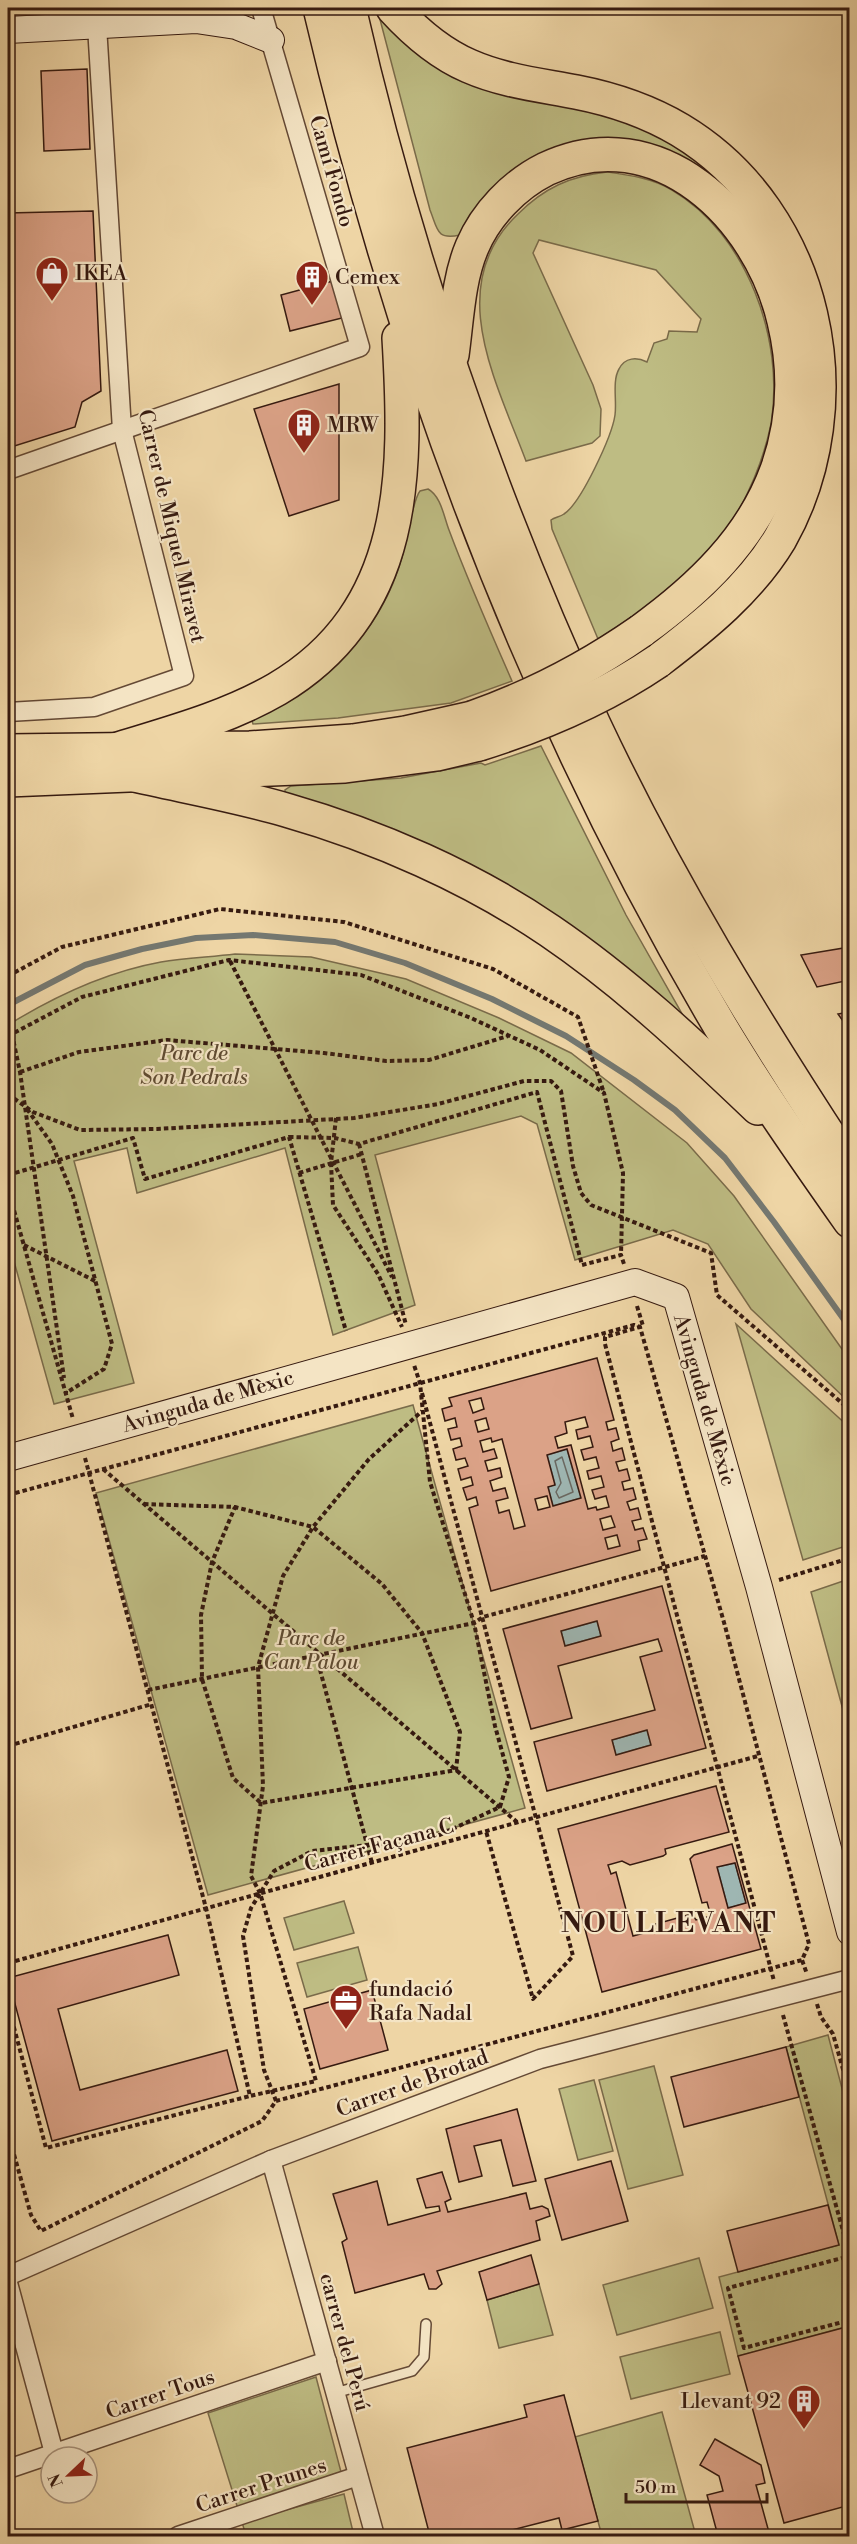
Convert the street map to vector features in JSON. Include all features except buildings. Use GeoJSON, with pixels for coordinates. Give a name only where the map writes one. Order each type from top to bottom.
{"type":"FeatureCollection","features":[{"type":"Feature","properties":{"kind":"highway"},"geometry":{"type":"LineString","coordinates":[[320,8],[344,112],[397,297],[464,492],[502,588],[568,738],[675,948],[722,1029],[849,1221]]}},
{"type":"Feature","properties":{"kind":"highway"},"geometry":{"type":"LineString","coordinates":[[349,8],[396,190],[451,366],[513,533],[595,727],[691,912],[736,990],[849,1168]]}},
{"type":"Feature","properties":{"kind":"highway"},"geometry":{"type":"LineString","coordinates":[[393,8],[420,36],[467,65],[508,79],[623,104],[678,129],[718,158],[752,191],[778,226],[800,268],[817,322],[823,372],[822,421],[809,478],[790,522],[760,568],[717,613],[658,661],[576,709],[517,732],[475,731]]}},
{"type":"Feature","properties":{"kind":"highway"},"geometry":{"type":"LineString","coordinates":[[8,751],[123,762],[345,766],[437,754],[475,731],[508,705],[565,678],[614,650],[695,588],[728,555],[767,493],[784,447],[789,426],[792,392],[788,338],[781,309],[769,277],[747,238],[728,213],[703,189],[663,165],[630,156],[583,156],[556,164],[526,181],[499,205],[479,233],[466,264],[451,366]]}},
{"type":"Feature","properties":{"kind":"highway"},"geometry":{"type":"LineString","coordinates":[[8,780],[123,762],[211,718],[276,689],[297,676],[333,644],[362,607],[383,563],[399,495],[402,457],[397,297]]}},
{"type":"Feature","properties":{"kind":"highway"},"geometry":{"type":"LineString","coordinates":[[123,762],[354,833],[420,860],[491,895],[549,930],[610,976],[677,1031],[796,1144]]}},
{"type":"Feature","properties":{"kind":"street","name":"Camí Fondo"},"geometry":{"type":"LineString","coordinates":[[122,430],[360,347],[261,8]]}},
{"type":"Feature","properties":{"kind":"street"},"geometry":{"type":"LineString","coordinates":[[8,30],[97,26],[202,14],[271,40]]}},
{"type":"Feature","properties":{"kind":"street","name":"Carrer de Miquel Miravet"},"geometry":{"type":"LineString","coordinates":[[8,712],[94,707],[184,676],[122,430],[97,26]]}},
{"type":"Feature","properties":{"kind":"street"},"geometry":{"type":"LineString","coordinates":[[8,470],[122,430]]}},
{"type":"Feature","properties":{"kind":"street","name":"Avinguda de Mèxic"},"geometry":{"type":"LineString","coordinates":[[8,1458],[634,1282],[676,1297],[759,1587],[849,1932]]}},
{"type":"Feature","properties":{"kind":"street","name":"Carrer de Brotad"},"geometry":{"type":"LineString","coordinates":[[8,2276],[271,2160],[540,2059],[849,1979]]}},
{"type":"Feature","properties":{"kind":"street","name":"carrer del Perú"},"geometry":{"type":"LineString","coordinates":[[271,2160],[375,2536]]}},
{"type":"Feature","properties":{"kind":"street"},"geometry":{"type":"LineString","coordinates":[[8,2283],[52,2445]]}},
{"type":"Feature","properties":{"kind":"street","name":"Carrer Tous"},"geometry":{"type":"LineString","coordinates":[[78,2445],[327,2361]]}},
{"type":"Feature","properties":{"kind":"street","name":"Carrer Tous"},"geometry":{"type":"LineString","coordinates":[[8,2469],[39,2458]]}},
{"type":"Feature","properties":{"kind":"street","name":"Carrer Prunes"},"geometry":{"type":"LineString","coordinates":[[178,2536],[358,2476]]}},
{"type":"Feature","properties":{"kind":"lane"},"geometry":{"type":"LineString","coordinates":[[335,2393],[412,2371],[424,2357],[426,2324]]}},
{"type":"Feature","properties":{"kind":"path"},"geometry":{"type":"LineString","coordinates":[[8,976],[62,947],[220,909],[344,922],[493,969],[578,1017],[604,1093],[623,1173],[621,1255],[643,1326],[605,1337],[605,1344],[849,2256],[728,2288],[744,2348],[849,2320]]}},
{"type":"Feature","properties":{"kind":"path"},"geometry":{"type":"LineString","coordinates":[[229,960],[395,1283]]}},
{"type":"Feature","properties":{"kind":"path"},"geometry":{"type":"LineString","coordinates":[[66,1393],[20,1072],[10,1035],[82,997],[229,960],[361,975],[471,1018],[540,1050],[604,1093]]}},
{"type":"Feature","properties":{"kind":"path"},"geometry":{"type":"LineString","coordinates":[[20,1072],[79,1052],[167,1040],[386,1061],[429,1060],[509,1035]]}},
{"type":"Feature","properties":{"kind":"path"},"geometry":{"type":"LineString","coordinates":[[8,1094],[33,1112],[80,1130],[157,1129],[336,1118],[438,1104],[524,1081],[551,1081],[561,1091],[573,1166],[581,1193],[591,1205],[711,1253],[717,1295],[849,1410]]}},
{"type":"Feature","properties":{"kind":"path"},"geometry":{"type":"LineString","coordinates":[[8,1175],[133,1138],[145,1179],[289,1137],[335,1138],[359,1144],[537,1092],[582,1265],[621,1255]]}},
{"type":"Feature","properties":{"kind":"path"},"geometry":{"type":"LineString","coordinates":[[25,1106],[52,1144],[73,1196],[112,1344],[104,1369],[66,1393]]}},
{"type":"Feature","properties":{"kind":"path"},"geometry":{"type":"LineString","coordinates":[[336,1118],[332,1163],[333,1205],[378,1274],[409,1344]]}},
{"type":"Feature","properties":{"kind":"path"},"geometry":{"type":"LineString","coordinates":[[289,1137],[346,1331]]}},
{"type":"Feature","properties":{"kind":"path"},"geometry":{"type":"LineString","coordinates":[[359,1144],[409,1344],[573,1956],[533,1999],[486,1831]]}},
{"type":"Feature","properties":{"kind":"path"},"geometry":{"type":"LineString","coordinates":[[299,1173],[362,1154]]}},
{"type":"Feature","properties":{"kind":"path"},"geometry":{"type":"LineString","coordinates":[[8,1189],[152,1704],[206,1908],[250,2096]]}},
{"type":"Feature","properties":{"kind":"path"},"geometry":{"type":"LineString","coordinates":[[23,1245],[96,1281]]}},
{"type":"Feature","properties":{"kind":"path"},"geometry":{"type":"LineString","coordinates":[[8,1495],[634,1325],[640,1327]]}},
{"type":"Feature","properties":{"kind":"path"},"geometry":{"type":"LineString","coordinates":[[640,1327],[705,1556],[809,1944],[802,1960],[820,2017],[833,2034],[849,2094]]}},
{"type":"Feature","properties":{"kind":"path"},"geometry":{"type":"LineString","coordinates":[[276,2101],[264,2070],[243,1935],[250,1908],[273,1871],[312,1851],[433,1838],[500,1807],[509,1777],[495,1726],[474,1623],[430,1482],[420,1383]]}},
{"type":"Feature","properties":{"kind":"path"},"geometry":{"type":"LineString","coordinates":[[8,2005],[46,2148],[316,2081],[260,1893],[251,1876],[263,1786],[258,1667],[283,1576],[313,1527],[369,1459],[422,1411]]}},
{"type":"Feature","properties":{"kind":"path"},"geometry":{"type":"LineString","coordinates":[[103,1469],[318,1655],[518,1822]]}},
{"type":"Feature","properties":{"kind":"path"},"geometry":{"type":"LineString","coordinates":[[144,1504],[235,1507],[313,1527],[382,1584],[422,1634],[460,1732],[456,1770]]}},
{"type":"Feature","properties":{"kind":"path"},"geometry":{"type":"LineString","coordinates":[[235,1507],[212,1562],[201,1615],[202,1679],[233,1778],[261,1803]]}},
{"type":"Feature","properties":{"kind":"path"},"geometry":{"type":"LineString","coordinates":[[148,1690],[474,1623],[483,1617],[705,1556]]}},
{"type":"Feature","properties":{"kind":"path"},"geometry":{"type":"LineString","coordinates":[[759,1587],[849,1558]]}},
{"type":"Feature","properties":{"kind":"path"},"geometry":{"type":"LineString","coordinates":[[318,1655],[372,1863]]}},
{"type":"Feature","properties":{"kind":"path"},"geometry":{"type":"LineString","coordinates":[[8,1746],[152,1704]]}},
{"type":"Feature","properties":{"kind":"path","name":"Carrer Façana C"},"geometry":{"type":"LineString","coordinates":[[8,1963],[758,1756]]}},
{"type":"Feature","properties":{"kind":"path"},"geometry":{"type":"LineString","coordinates":[[261,1803],[456,1770]]}},
{"type":"Feature","properties":{"kind":"path"},"geometry":{"type":"LineString","coordinates":[[8,2133],[31,2214],[41,2231],[262,2121],[276,2101],[802,1960]]}},
{"type":"Feature","properties":{"kind":"green space"},"geometry":{"type":"Polygon","coordinates":[[[377,8],[597,110],[660,133],[713,170],[708,176],[612,141],[460,235],[442,235],[430,210],[377,8]]]}},
{"type":"Feature","properties":{"kind":"green space"},"geometry":{"type":"Polygon","coordinates":[[[607,172],[648,180],[672,190],[698,209],[721,233],[740,261],[755,292],[766,325],[772,358],[774,392],[771,424],[762,456],[745,498],[727,529],[696,566],[678,582],[639,612],[598,639],[552,529],[551,520],[562,515],[579,497],[602,453],[613,425],[616,379],[624,362],[639,359],[647,362],[654,343],[667,339],[669,331],[697,332],[701,319],[656,270],[539,240],[533,253],[593,385],[601,409],[600,436],[592,443],[526,461],[491,366],[483,334],[480,302],[483,271],[496,242],[518,214],[538,197],[558,185],[569,180],[607,172]]]}},
{"type":"Feature","properties":{"kind":"green space"},"geometry":{"type":"Polygon","coordinates":[[[428,489],[436,497],[444,513],[487,625],[512,681],[451,703],[338,718],[253,724],[251,718],[277,706],[325,674],[346,655],[364,633],[380,610],[392,585],[402,557],[417,496],[420,491],[428,489]]]}},
{"type":"Feature","properties":{"kind":"green space"},"geometry":{"type":"Polygon","coordinates":[[[541,746],[626,915],[689,1026],[663,1007],[285,793],[285,790],[291,786],[401,778],[481,763],[485,765],[541,746]]]}},
{"type":"Feature","properties":{"kind":"green space","name":"Parc de Son Pedrals"},"geometry":{"type":"Polygon","coordinates":[[[235,954],[311,957],[406,979],[499,1018],[571,1053],[687,1143],[734,1196],[849,1359],[849,1402],[751,1309],[708,1244],[673,1230],[575,1260],[537,1124],[521,1116],[375,1155],[415,1305],[333,1335],[285,1148],[137,1193],[127,1148],[74,1161],[134,1383],[54,1404],[8,1240],[8,1025],[82,986],[121,972],[179,959],[235,954]]]}},
{"type":"Feature","properties":{"kind":"green space"},"geometry":{"type":"Polygon","coordinates":[[[736,1324],[849,1427],[849,1545],[803,1560],[736,1324]]]}},
{"type":"Feature","properties":{"kind":"green space","name":"Parc de Can Palou"},"geometry":{"type":"Polygon","coordinates":[[[413,1405],[525,1808],[208,1895],[96,1493],[413,1405]]]}},
{"type":"Feature","properties":{"kind":"green space"},"geometry":{"type":"Polygon","coordinates":[[[850,1579],[849,1732],[811,1592],[850,1579]]]}},
{"type":"Feature","properties":{"kind":"green space"},"geometry":{"type":"Polygon","coordinates":[[[344,1901],[354,1933],[294,1950],[284,1918],[344,1901]]]}},
{"type":"Feature","properties":{"kind":"green space"},"geometry":{"type":"Polygon","coordinates":[[[358,1947],[367,1980],[307,1997],[297,1963],[358,1947]]]}},
{"type":"Feature","properties":{"kind":"green space"},"geometry":{"type":"Polygon","coordinates":[[[828,2035],[849,2115],[849,2326],[738,2356],[719,2277],[839,2245],[786,2047],[828,2035]]]}},
{"type":"Feature","properties":{"kind":"green space"},"geometry":{"type":"Polygon","coordinates":[[[654,2066],[683,2175],[628,2189],[599,2080],[654,2066]]]}},
{"type":"Feature","properties":{"kind":"green space"},"geometry":{"type":"Polygon","coordinates":[[[594,2080],[613,2151],[578,2160],[559,2089],[594,2080]]]}},
{"type":"Feature","properties":{"kind":"green space"},"geometry":{"type":"Polygon","coordinates":[[[699,2258],[713,2308],[617,2335],[603,2285],[699,2258]]]}},
{"type":"Feature","properties":{"kind":"green space"},"geometry":{"type":"Polygon","coordinates":[[[539,2284],[553,2335],[499,2348],[487,2300],[539,2284]]]}},
{"type":"Feature","properties":{"kind":"green space"},"geometry":{"type":"Polygon","coordinates":[[[720,2332],[730,2374],[631,2399],[620,2357],[720,2332]]]}},
{"type":"Feature","properties":{"kind":"green space"},"geometry":{"type":"Polygon","coordinates":[[[316,2377],[341,2472],[238,2509],[208,2413],[316,2377]]]}},
{"type":"Feature","properties":{"kind":"green space"},"geometry":{"type":"Polygon","coordinates":[[[662,2412],[696,2536],[602,2536],[575,2437],[662,2412]]]}},
{"type":"Feature","properties":{"kind":"green space"},"geometry":{"type":"Polygon","coordinates":[[[344,2494],[354,2536],[246,2536],[242,2522],[344,2494]]]}},
{"type":"Feature","properties":{"kind":"water"},"geometry":{"type":"Polygon","coordinates":[[[567,1449],[581,1498],[553,1506],[548,1487],[555,1484],[547,1455],[567,1449]]]}},
{"type":"Feature","properties":{"kind":"water"},"geometry":{"type":"Polygon","coordinates":[[[597,1621],[601,1636],[565,1646],[561,1631],[597,1621]]]}},
{"type":"Feature","properties":{"kind":"water"},"geometry":{"type":"Polygon","coordinates":[[[647,1730],[651,1745],[616,1755],[612,1740],[647,1730]]]}},
{"type":"Feature","properties":{"kind":"water"},"geometry":{"type":"Polygon","coordinates":[[[735,1863],[746,1903],[728,1908],[717,1867],[735,1863]]]}},
{"type":"Feature","properties":{"kind":"waterway"},"geometry":{"type":"LineString","coordinates":[[8,1005],[85,965],[142,949],[196,938],[253,935],[335,942],[405,963],[492,999],[566,1036],[675,1110],[725,1158],[850,1328]]}},
{"type":"Feature","properties":{"kind":"place","name":"IKEA"},"geometry":{"type":"Point","coordinates":[52,302]}},
{"type":"Feature","properties":{"kind":"place","name":"Cemex"},"geometry":{"type":"Point","coordinates":[312,306]}},
{"type":"Feature","properties":{"kind":"place","name":"MRW"},"geometry":{"type":"Point","coordinates":[304,454]}},
{"type":"Feature","properties":{"kind":"place","name":"fundació Rafa Nadal"},"geometry":{"type":"Point","coordinates":[346,2030]}},
{"type":"Feature","properties":{"kind":"place","name":"Llevant 92"},"geometry":{"type":"Point","coordinates":[804,2430]}},
{"type":"Feature","properties":{"kind":"district","name":"NOU LLEVANT"},"geometry":{"type":"Point","coordinates":[669,1923]}}]}
